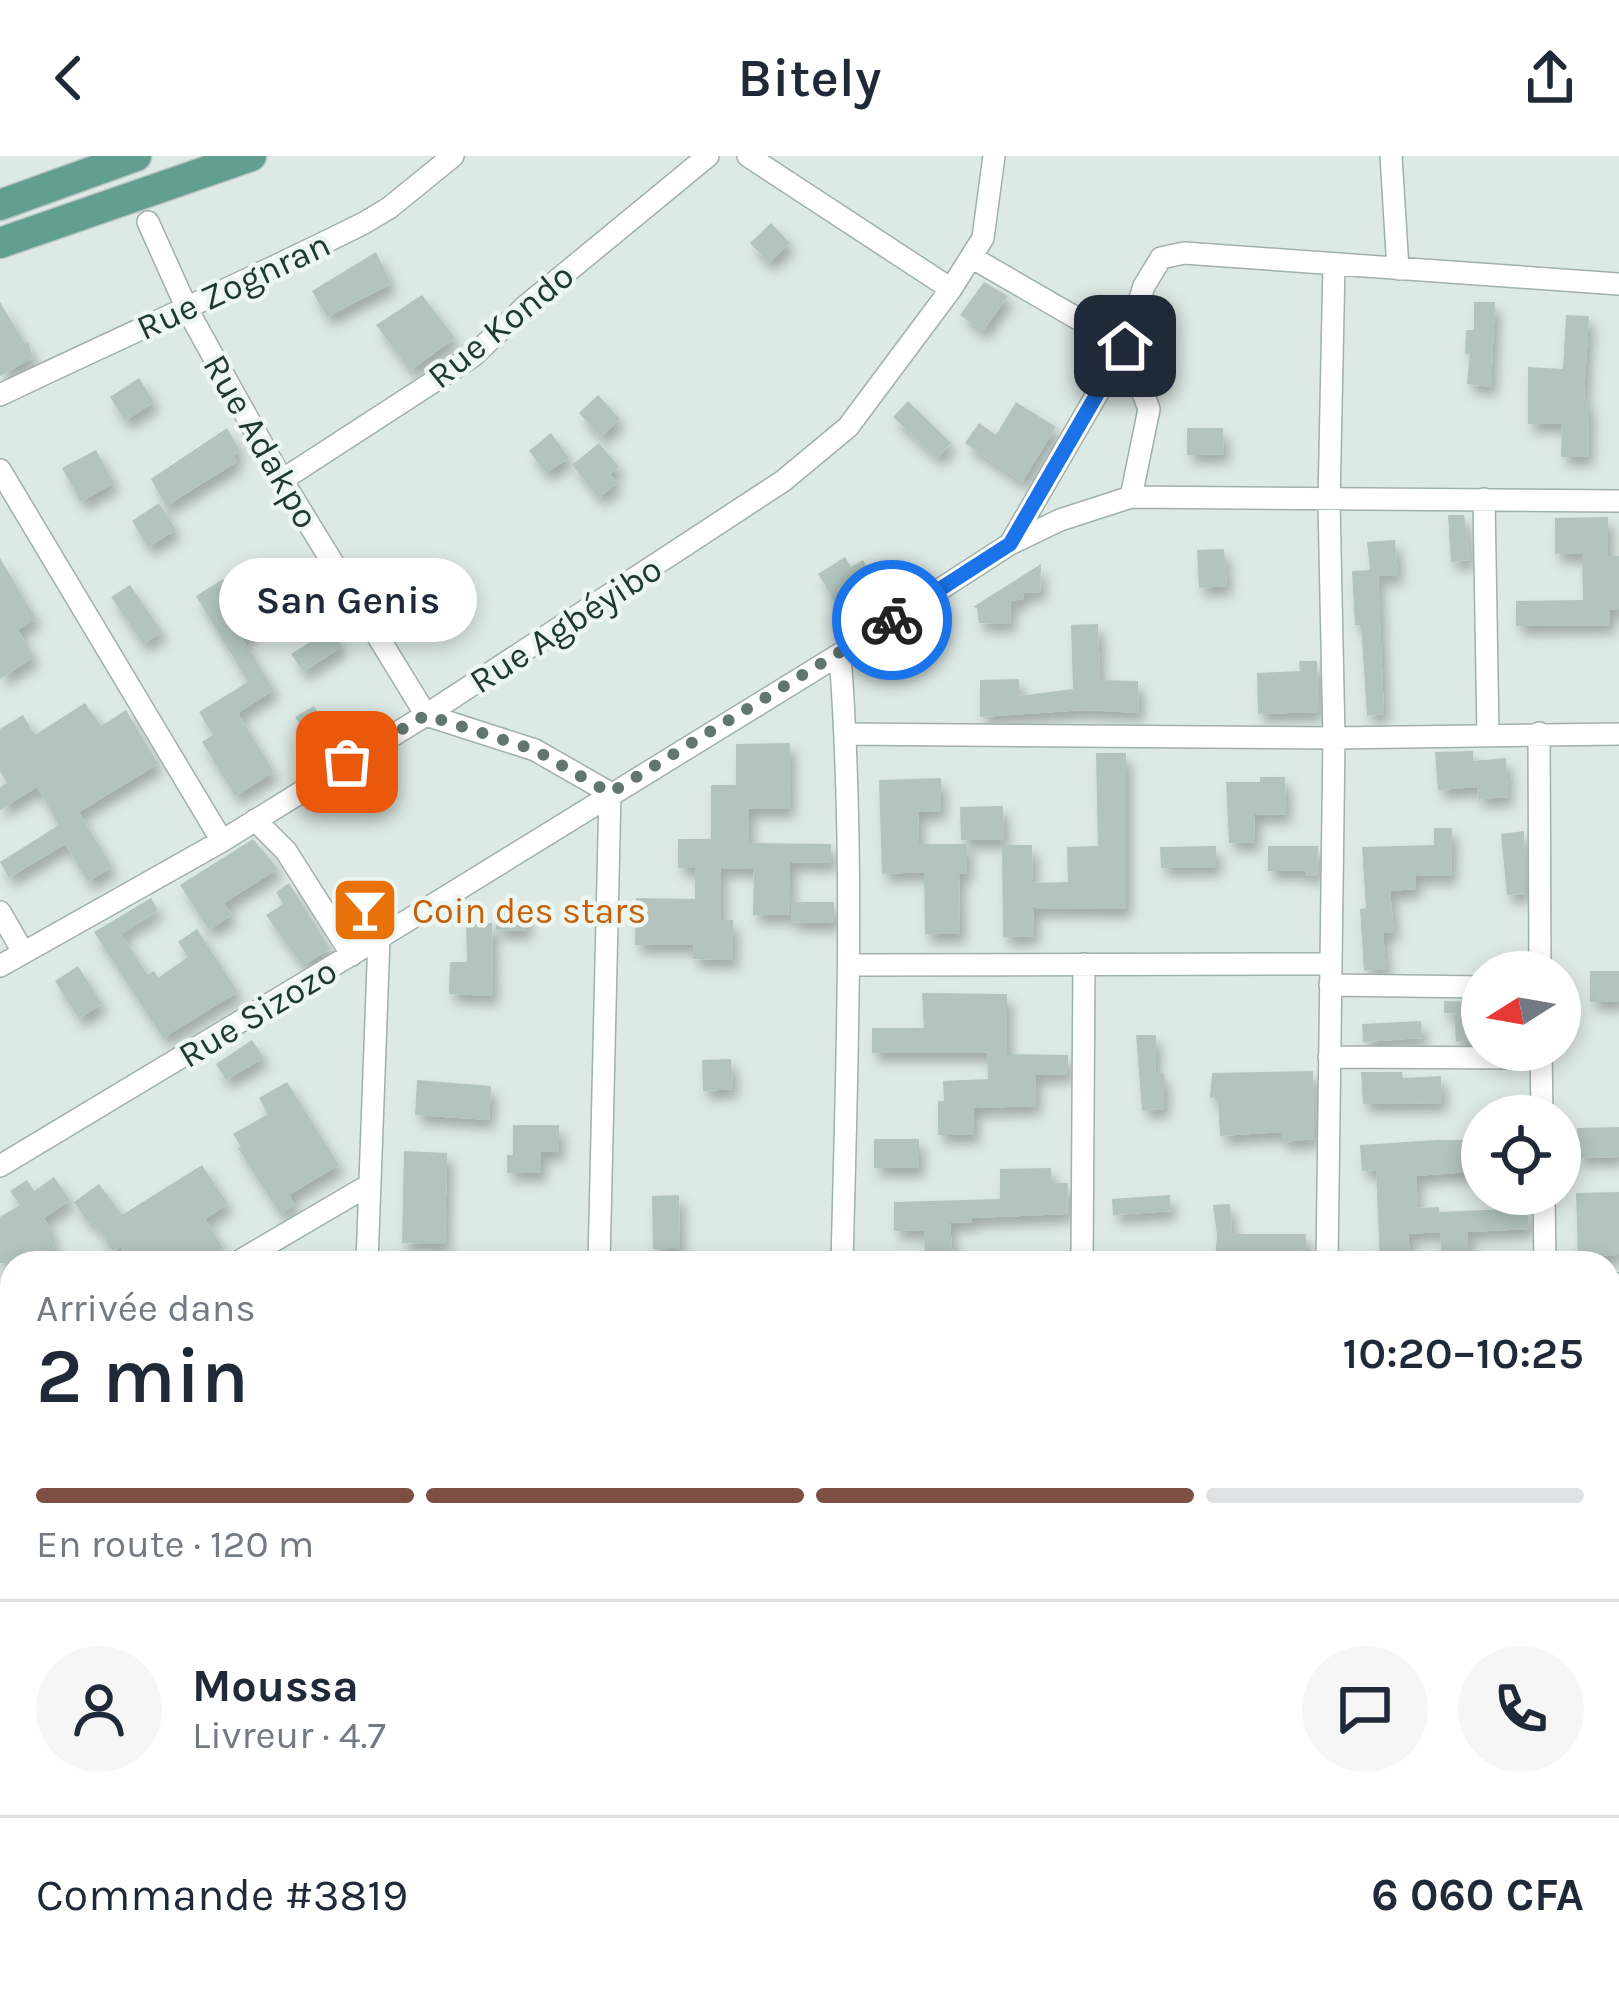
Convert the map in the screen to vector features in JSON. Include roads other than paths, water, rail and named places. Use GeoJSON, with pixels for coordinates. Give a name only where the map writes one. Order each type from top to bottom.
{"type":"FeatureCollection","features":[{"type":"Feature","properties":{"kind":"main road"},"geometry":{"type":"LineString","coordinates":[[0,205],[136,156]]}},
{"type":"Feature","properties":{"kind":"main road"},"geometry":{"type":"LineString","coordinates":[[0,242],[251,156]]}},
{"type":"Feature","properties":{"kind":"street","name":"Rue Zognran"},"geometry":{"type":"LineString","coordinates":[[0,395],[364,224],[453,156]]}},
{"type":"Feature","properties":{"kind":"street","name":"Rue Kondo"},"geometry":{"type":"LineString","coordinates":[[282,479],[473,356],[528,304],[707,156]]}},
{"type":"Feature","properties":{"kind":"street"},"geometry":{"type":"LineString","coordinates":[[748,156],[951,289]]}},
{"type":"Feature","properties":{"kind":"street","name":"Rue Agbéyibo"},"geometry":{"type":"LineString","coordinates":[[0,966],[222,841],[426,715],[783,481],[848,427],[951,289],[983,238],[994,156]]}},
{"type":"Feature","properties":{"kind":"street"},"geometry":{"type":"LineString","coordinates":[[1391,156],[1398,269]]}},
{"type":"Feature","properties":{"kind":"street","name":"Rue Adakpo"},"geometry":{"type":"LineString","coordinates":[[148,222],[188,310],[282,479],[426,715]]}},
{"type":"Feature","properties":{"kind":"street","name":"Rue Sizozo"},"geometry":{"type":"LineString","coordinates":[[0,1166],[380,938],[1010,544],[1125,346],[1150,273],[1161,258],[1184,253],[1334,264]]}},
{"type":"Feature","properties":{"kind":"street"},"geometry":{"type":"LineString","coordinates":[[971,257],[1125,346],[1148,410],[1131,497]]}},
{"type":"Feature","properties":{"kind":"street"},"geometry":{"type":"LineString","coordinates":[[1327,1251],[1334,264],[1619,284]]}},
{"type":"Feature","properties":{"kind":"street"},"geometry":{"type":"LineString","coordinates":[[0,470],[222,841]]}},
{"type":"Feature","properties":{"kind":"street"},"geometry":{"type":"LineString","coordinates":[[1010,544],[1060,520],[1131,497],[1619,501]]}},
{"type":"Feature","properties":{"kind":"street"},"geometry":{"type":"LineString","coordinates":[[1484,499],[1489,734]]}},
{"type":"Feature","properties":{"kind":"street"},"geometry":{"type":"LineString","coordinates":[[840,654],[846,734],[849,965],[842,1251]]}},
{"type":"Feature","properties":{"kind":"street"},"geometry":{"type":"LineString","coordinates":[[426,715],[535,750],[610,793],[599,1251]]}},
{"type":"Feature","properties":{"kind":"street"},"geometry":{"type":"LineString","coordinates":[[1539,733],[1540,951]]}},
{"type":"Feature","properties":{"kind":"street"},"geometry":{"type":"LineString","coordinates":[[846,734],[1334,738],[1619,734]]}},
{"type":"Feature","properties":{"kind":"street"},"geometry":{"type":"LineString","coordinates":[[255,820],[286,851],[352,955]]}},
{"type":"Feature","properties":{"kind":"street"},"geometry":{"type":"LineString","coordinates":[[0,912],[23,952]]}},
{"type":"Feature","properties":{"kind":"street"},"geometry":{"type":"LineString","coordinates":[[367,1251],[380,938]]}},
{"type":"Feature","properties":{"kind":"street"},"geometry":{"type":"LineString","coordinates":[[849,965],[1084,964],[1461,985]]}},
{"type":"Feature","properties":{"kind":"street"},"geometry":{"type":"LineString","coordinates":[[1082,1251],[1084,964]]}},
{"type":"Feature","properties":{"kind":"street"},"geometry":{"type":"LineString","coordinates":[[1329,1057],[1461,1055]]}},
{"type":"Feature","properties":{"kind":"street"},"geometry":{"type":"LineString","coordinates":[[256,1251],[369,1185]]}},
{"type":"Feature","properties":{"kind":"street"},"geometry":{"type":"LineString","coordinates":[[1544,1215],[1545,1251]]}},
{"type":"Feature","properties":{"kind":"place","name":"San Genis"},"geometry":{"type":"Point","coordinates":[347,762]}},
{"type":"Feature","properties":{"kind":"place","name":"Coin des stars"},"geometry":{"type":"Point","coordinates":[365,910]}}]}
